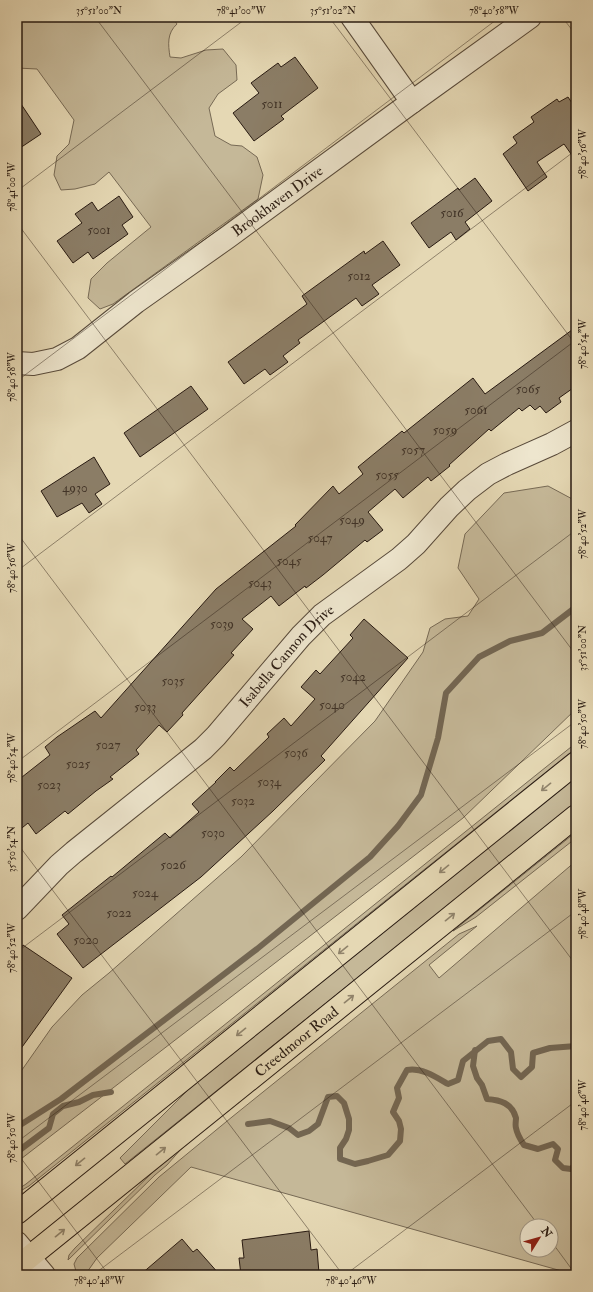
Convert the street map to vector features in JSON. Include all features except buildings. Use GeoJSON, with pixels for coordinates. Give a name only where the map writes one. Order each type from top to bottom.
{"type":"FeatureCollection","features":[{"type":"Feature","properties":{"kind":"main road"},"geometry":{"type":"LineString","coordinates":[[17,1213],[576,763]]}},
{"type":"Feature","properties":{"kind":"main road","name":"Creedmoor Road"},"geometry":{"type":"LineString","coordinates":[[21,1256],[576,816]]}},
{"type":"Feature","properties":{"kind":"street"},"geometry":{"type":"LineString","coordinates":[[352,17],[412,102]]}},
{"type":"Feature","properties":{"kind":"street","name":"Brookhaven Drive"},"geometry":{"type":"LineString","coordinates":[[17,363],[33,364],[57,359],[78,348],[136,302],[228,237],[530,17]]}},
{"type":"Feature","properties":{"kind":"street","name":"Isabella Cannon Drive"},"geometry":{"type":"LineString","coordinates":[[17,909],[59,865],[74,852],[200,752],[216,736],[301,636],[322,615],[399,559],[416,544],[449,507],[467,490],[495,470],[552,444],[576,431]]}},
{"type":"Feature","properties":{"kind":"street"},"geometry":{"type":"LineString","coordinates":[[21,1256],[44,1275]]}},
{"type":"Feature","properties":{"kind":"shaded area"},"geometry":{"type":"Polygon","coordinates":[[[17,17],[172,17],[177,24],[171,31],[169,39],[170,57],[181,58],[206,50],[223,49],[236,65],[237,80],[218,94],[209,108],[215,136],[231,145],[242,146],[257,157],[263,175],[258,199],[113,304],[100,309],[88,298],[91,279],[107,263],[151,227],[109,172],[95,184],[75,189],[61,190],[54,175],[57,156],[69,144],[74,120],[37,69],[17,68],[17,17]]]}},
{"type":"Feature","properties":{"kind":"shaded area"},"geometry":{"type":"Polygon","coordinates":[[[548,486],[576,501],[576,709],[463,818],[17,1162],[17,1077],[52,1027],[82,995],[241,857],[375,721],[423,652],[430,628],[445,619],[468,616],[479,599],[458,568],[465,534],[504,493],[548,486]]]}},
{"type":"Feature","properties":{"kind":"shaded area"},"geometry":{"type":"Polygon","coordinates":[[[576,743],[576,748],[29,1186],[17,1193],[17,1190],[576,743]]]}},
{"type":"Feature","properties":{"kind":"shaded area"},"geometry":{"type":"Polygon","coordinates":[[[576,777],[576,803],[125,1164],[120,1158],[189,1089],[576,777]]]}},
{"type":"Feature","properties":{"kind":"shaded area"},"geometry":{"type":"Polygon","coordinates":[[[576,832],[576,838],[476,917],[453,931],[576,832]]]}},
{"type":"Feature","properties":{"kind":"shaded area"},"geometry":{"type":"Polygon","coordinates":[[[576,861],[576,1275],[191,1167],[97,1258],[85,1275],[77,1275],[74,1264],[77,1258],[159,1177],[459,934],[477,926],[429,965],[439,978],[576,861]]]}},
{"type":"Feature","properties":{"kind":"shaded area"},"geometry":{"type":"Polygon","coordinates":[[[182,1148],[167,1165],[68,1260],[69,1255],[75,1248],[154,1171],[182,1148]]]}},
{"type":"Feature","properties":{"kind":"waterway"},"geometry":{"type":"LineString","coordinates":[[17,1127],[61,1099],[257,949],[370,857],[398,826],[421,795],[438,738],[446,693],[479,657],[510,641],[542,633],[576,607]]}},
{"type":"Feature","properties":{"kind":"waterway"},"geometry":{"type":"LineString","coordinates":[[248,1124],[270,1121],[289,1128],[298,1135],[309,1131],[318,1124],[328,1097],[337,1096],[344,1103],[349,1119],[349,1130],[346,1139],[340,1148],[340,1159],[355,1164],[368,1161],[388,1155],[400,1141],[401,1129],[399,1121],[393,1112],[399,1098],[397,1088],[407,1070],[412,1069],[423,1071],[448,1084],[458,1080],[463,1061],[488,1041],[501,1039],[511,1052],[513,1069],[521,1077],[532,1067],[533,1053],[550,1048],[576,1046]]}},
{"type":"Feature","properties":{"kind":"waterway"},"geometry":{"type":"LineString","coordinates":[[475,1050],[473,1066],[487,1099],[501,1101],[512,1109],[516,1118],[517,1132],[524,1145],[538,1149],[553,1144],[558,1149],[555,1160],[563,1168],[571,1169],[576,1164]]}},
{"type":"Feature","properties":{"kind":"waterway"},"geometry":{"type":"LineString","coordinates":[[17,1152],[49,1128],[53,1114],[63,1106],[79,1102],[93,1095],[111,1092]]}}]}
